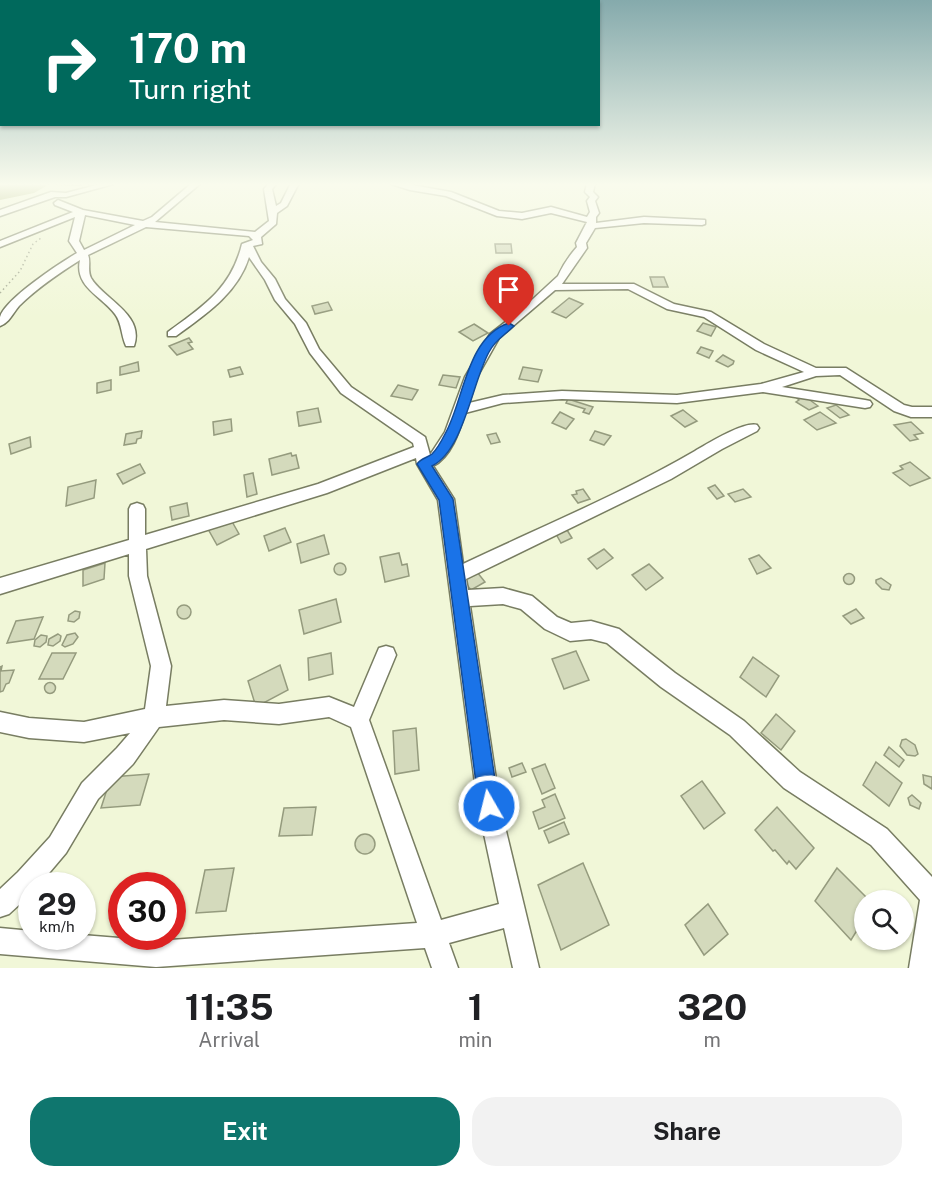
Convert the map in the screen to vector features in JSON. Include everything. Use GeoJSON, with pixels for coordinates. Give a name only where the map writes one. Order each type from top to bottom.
{"type":"FeatureCollection","features":[{"type":"Feature","properties":{"kind":"street"},"geometry":{"type":"LineString","coordinates":[[0,244],[42,228]]}},
{"type":"Feature","properties":{"kind":"street"},"geometry":{"type":"LineString","coordinates":[[77,228],[74,241],[83,254],[88,282],[119,311],[129,330],[130,343]]}},
{"type":"Feature","properties":{"kind":"street"},"geometry":{"type":"LineString","coordinates":[[0,323],[15,304],[40,284],[45,277],[133,228]]}},
{"type":"Feature","properties":{"kind":"street"},"geometry":{"type":"LineString","coordinates":[[204,228],[252,233],[257,263],[270,279],[280,300],[300,323],[323,365],[346,390],[420,441],[423,457],[446,499],[489,806],[526,968]]}},
{"type":"Feature","properties":{"kind":"street"},"geometry":{"type":"LineString","coordinates":[[172,334],[230,287],[252,241],[264,228]]}},
{"type":"Feature","properties":{"kind":"street"},"geometry":{"type":"LineString","coordinates":[[0,586],[423,457],[436,458],[452,433],[471,377],[484,350],[494,336],[525,312],[563,277],[568,265],[572,264],[575,255],[582,248],[581,243],[588,228]]}},
{"type":"Feature","properties":{"kind":"street"},"geometry":{"type":"LineString","coordinates":[[551,287],[630,286],[671,307],[707,314],[760,347],[814,372]]}},
{"type":"Feature","properties":{"kind":"street"},"geometry":{"type":"LineString","coordinates":[[460,410],[504,399],[592,395],[676,399],[761,388],[804,377],[814,372],[842,371],[899,408],[911,412],[932,412]]}},
{"type":"Feature","properties":{"kind":"street"},"geometry":{"type":"LineString","coordinates":[[761,388],[866,404]]}},
{"type":"Feature","properties":{"kind":"street"},"geometry":{"type":"LineString","coordinates":[[457,576],[666,475],[717,445],[752,428]]}},
{"type":"Feature","properties":{"kind":"street"},"geometry":{"type":"LineString","coordinates":[[0,905],[27,880],[58,845],[90,791],[125,756],[154,717],[161,666],[138,576],[137,509]]}},
{"type":"Feature","properties":{"kind":"street"},"geometry":{"type":"LineString","coordinates":[[460,599],[503,596],[526,602],[551,623],[570,632],[591,630],[612,635],[668,680],[737,728],[792,780],[879,837],[932,897],[922,968]]}},
{"type":"Feature","properties":{"kind":"street"},"geometry":{"type":"LineString","coordinates":[[386,655],[359,720],[445,968]]}},
{"type":"Feature","properties":{"kind":"street"},"geometry":{"type":"LineString","coordinates":[[0,722],[29,728],[84,732],[154,717],[224,711],[279,714],[329,707],[359,720]]}},
{"type":"Feature","properties":{"kind":"street"},"geometry":{"type":"LineString","coordinates":[[0,941],[156,954],[434,934],[513,913]]}},
{"type":"Feature","properties":{"kind":"path"},"geometry":{"type":"LineString","coordinates":[[0,293],[20,271],[33,244],[52,228]]}},
{"type":"Feature","properties":{"kind":"building"},"geometry":{"type":"Polygon","coordinates":[[[495,244],[511,244],[512,253],[496,253],[495,244]]]}},
{"type":"Feature","properties":{"kind":"building"},"geometry":{"type":"Polygon","coordinates":[[[650,277],[664,277],[668,287],[653,287],[650,277]]]}},
{"type":"Feature","properties":{"kind":"building"},"geometry":{"type":"Polygon","coordinates":[[[569,298],[583,304],[566,318],[552,312],[569,298]]]}},
{"type":"Feature","properties":{"kind":"building"},"geometry":{"type":"Polygon","coordinates":[[[328,302],[332,310],[315,314],[312,306],[328,302]]]}},
{"type":"Feature","properties":{"kind":"building"},"geometry":{"type":"Polygon","coordinates":[[[703,323],[716,327],[711,336],[697,331],[703,323]]]}},
{"type":"Feature","properties":{"kind":"building"},"geometry":{"type":"Polygon","coordinates":[[[474,324],[488,333],[473,341],[459,332],[474,324]]]}},
{"type":"Feature","properties":{"kind":"building"},"geometry":{"type":"Polygon","coordinates":[[[189,338],[192,342],[188,343],[193,349],[177,355],[169,346],[189,338]]]}},
{"type":"Feature","properties":{"kind":"building"},"geometry":{"type":"Polygon","coordinates":[[[701,347],[713,351],[709,358],[697,353],[701,347]]]}},
{"type":"Feature","properties":{"kind":"building"},"geometry":{"type":"Polygon","coordinates":[[[723,355],[734,361],[733,364],[728,367],[716,361],[723,355]]]}},
{"type":"Feature","properties":{"kind":"building"},"geometry":{"type":"Polygon","coordinates":[[[138,362],[139,371],[120,375],[120,367],[138,362]]]}},
{"type":"Feature","properties":{"kind":"building"},"geometry":{"type":"Polygon","coordinates":[[[240,367],[243,374],[230,377],[228,370],[240,367]]]}},
{"type":"Feature","properties":{"kind":"building"},"geometry":{"type":"Polygon","coordinates":[[[523,367],[542,370],[538,382],[519,379],[523,367]]]}},
{"type":"Feature","properties":{"kind":"building"},"geometry":{"type":"Polygon","coordinates":[[[443,375],[460,377],[456,388],[439,385],[443,375]]]}},
{"type":"Feature","properties":{"kind":"building"},"geometry":{"type":"Polygon","coordinates":[[[111,380],[111,390],[97,393],[97,383],[111,380]]]}},
{"type":"Feature","properties":{"kind":"building"},"geometry":{"type":"Polygon","coordinates":[[[398,385],[418,390],[412,400],[391,396],[398,385]]]}},
{"type":"Feature","properties":{"kind":"building"},"geometry":{"type":"Polygon","coordinates":[[[803,395],[818,406],[809,410],[796,402],[799,400],[796,397],[803,395]]]}},
{"type":"Feature","properties":{"kind":"building"},"geometry":{"type":"Polygon","coordinates":[[[568,399],[593,407],[589,414],[583,412],[585,409],[566,403],[568,399]]]}},
{"type":"Feature","properties":{"kind":"building"},"geometry":{"type":"Polygon","coordinates":[[[836,405],[849,415],[840,418],[827,408],[836,405]]]}},
{"type":"Feature","properties":{"kind":"building"},"geometry":{"type":"Polygon","coordinates":[[[318,408],[321,422],[299,426],[297,412],[318,408]]]}},
{"type":"Feature","properties":{"kind":"building"},"geometry":{"type":"Polygon","coordinates":[[[683,410],[697,421],[685,427],[671,416],[683,410]]]}},
{"type":"Feature","properties":{"kind":"building"},"geometry":{"type":"Polygon","coordinates":[[[560,412],[574,419],[566,429],[552,423],[560,412]]]}},
{"type":"Feature","properties":{"kind":"building"},"geometry":{"type":"Polygon","coordinates":[[[820,412],[836,423],[817,430],[804,420],[820,412]]]}},
{"type":"Feature","properties":{"kind":"building"},"geometry":{"type":"Polygon","coordinates":[[[231,419],[232,431],[214,435],[213,422],[231,419]]]}},
{"type":"Feature","properties":{"kind":"building"},"geometry":{"type":"Polygon","coordinates":[[[911,422],[923,433],[914,435],[918,439],[910,441],[894,425],[911,422]]]}},
{"type":"Feature","properties":{"kind":"building"},"geometry":{"type":"Polygon","coordinates":[[[142,431],[141,438],[137,439],[136,443],[124,445],[126,434],[142,431]]]}},
{"type":"Feature","properties":{"kind":"building"},"geometry":{"type":"Polygon","coordinates":[[[595,431],[611,436],[604,445],[590,440],[595,431]]]}},
{"type":"Feature","properties":{"kind":"building"},"geometry":{"type":"Polygon","coordinates":[[[496,433],[500,442],[491,444],[487,435],[496,433]]]}},
{"type":"Feature","properties":{"kind":"building"},"geometry":{"type":"Polygon","coordinates":[[[30,437],[31,447],[11,454],[9,444],[30,437]]]}},
{"type":"Feature","properties":{"kind":"building"},"geometry":{"type":"Polygon","coordinates":[[[291,453],[292,456],[296,455],[299,468],[272,475],[269,459],[291,453]]]}},
{"type":"Feature","properties":{"kind":"building"},"geometry":{"type":"Polygon","coordinates":[[[910,462],[930,478],[910,486],[893,473],[903,469],[900,466],[910,462]]]}},
{"type":"Feature","properties":{"kind":"building"},"geometry":{"type":"Polygon","coordinates":[[[140,464],[145,473],[123,484],[117,474],[140,464]]]}},
{"type":"Feature","properties":{"kind":"building"},"geometry":{"type":"Polygon","coordinates":[[[253,473],[257,494],[247,497],[244,475],[253,473]]]}},
{"type":"Feature","properties":{"kind":"building"},"geometry":{"type":"Polygon","coordinates":[[[96,480],[94,498],[66,506],[68,487],[96,480]]]}},
{"type":"Feature","properties":{"kind":"building"},"geometry":{"type":"Polygon","coordinates":[[[715,485],[724,496],[717,499],[708,488],[715,485]]]}},
{"type":"Feature","properties":{"kind":"building"},"geometry":{"type":"Polygon","coordinates":[[[583,489],[590,499],[578,503],[572,495],[583,489]]]}},
{"type":"Feature","properties":{"kind":"building"},"geometry":{"type":"Polygon","coordinates":[[[743,489],[751,497],[735,502],[728,494],[743,489]]]}},
{"type":"Feature","properties":{"kind":"building"},"geometry":{"type":"Polygon","coordinates":[[[187,503],[189,516],[172,520],[170,507],[187,503]]]}},
{"type":"Feature","properties":{"kind":"building"},"geometry":{"type":"Polygon","coordinates":[[[230,518],[239,534],[217,545],[208,529],[230,518]]]}},
{"type":"Feature","properties":{"kind":"building"},"geometry":{"type":"Polygon","coordinates":[[[285,528],[291,542],[269,551],[264,536],[285,528]]]}},
{"type":"Feature","properties":{"kind":"building"},"geometry":{"type":"Polygon","coordinates":[[[567,530],[572,538],[561,543],[556,534],[567,530]]]}},
{"type":"Feature","properties":{"kind":"building"},"geometry":{"type":"Polygon","coordinates":[[[324,535],[329,554],[301,563],[297,544],[324,535]]]}},
{"type":"Feature","properties":{"kind":"building"},"geometry":{"type":"Polygon","coordinates":[[[604,549],[613,558],[597,569],[588,559],[604,549]]]}},
{"type":"Feature","properties":{"kind":"building"},"geometry":{"type":"Polygon","coordinates":[[[399,553],[402,565],[407,564],[409,576],[385,582],[380,557],[399,553]]]}},
{"type":"Feature","properties":{"kind":"building"},"geometry":{"type":"Polygon","coordinates":[[[759,555],[771,568],[757,574],[749,559],[759,555]]]}},
{"type":"Feature","properties":{"kind":"building"},"geometry":{"type":"Polygon","coordinates":[[[105,563],[104,579],[83,586],[83,570],[105,563]]]}},
{"type":"Feature","properties":{"kind":"building"},"geometry":{"type":"Polygon","coordinates":[[[342,563],[346,569],[342,575],[338,575],[334,567],[342,563]]]}},
{"type":"Feature","properties":{"kind":"building"},"geometry":{"type":"Polygon","coordinates":[[[649,564],[663,578],[646,590],[632,575],[649,564]]]}},
{"type":"Feature","properties":{"kind":"building"},"geometry":{"type":"Polygon","coordinates":[[[477,572],[485,582],[471,590],[464,581],[477,572]]]}},
{"type":"Feature","properties":{"kind":"building"},"geometry":{"type":"Polygon","coordinates":[[[849,573],[855,579],[849,585],[843,579],[849,573]]]}},
{"type":"Feature","properties":{"kind":"building"},"geometry":{"type":"Polygon","coordinates":[[[881,578],[891,585],[889,590],[882,589],[876,583],[876,580],[881,578]]]}},
{"type":"Feature","properties":{"kind":"building"},"geometry":{"type":"Polygon","coordinates":[[[336,599],[341,622],[304,634],[299,610],[336,599]]]}},
{"type":"Feature","properties":{"kind":"building"},"geometry":{"type":"Polygon","coordinates":[[[184,605],[189,607],[191,612],[189,617],[184,619],[179,617],[177,612],[179,607],[184,605]]]}},
{"type":"Feature","properties":{"kind":"building"},"geometry":{"type":"Polygon","coordinates":[[[856,609],[864,618],[851,624],[843,616],[856,609]]]}},
{"type":"Feature","properties":{"kind":"building"},"geometry":{"type":"Polygon","coordinates":[[[75,611],[80,612],[79,618],[74,622],[68,621],[69,615],[75,611]]]}},
{"type":"Feature","properties":{"kind":"building"},"geometry":{"type":"Polygon","coordinates":[[[43,617],[34,639],[7,643],[16,621],[43,617]]]}},
{"type":"Feature","properties":{"kind":"building"},"geometry":{"type":"Polygon","coordinates":[[[75,633],[78,637],[73,644],[65,647],[62,645],[67,635],[75,633]]]}},
{"type":"Feature","properties":{"kind":"building"},"geometry":{"type":"Polygon","coordinates":[[[58,634],[61,636],[60,641],[53,646],[48,645],[49,639],[58,634]]]}},
{"type":"Feature","properties":{"kind":"building"},"geometry":{"type":"Polygon","coordinates":[[[41,635],[47,636],[46,642],[40,647],[34,646],[35,640],[41,635]]]}},
{"type":"Feature","properties":{"kind":"building"},"geometry":{"type":"Polygon","coordinates":[[[576,651],[589,680],[564,689],[552,659],[576,651]]]}},
{"type":"Feature","properties":{"kind":"building"},"geometry":{"type":"Polygon","coordinates":[[[52,653],[76,653],[63,679],[39,679],[52,653]]]}},
{"type":"Feature","properties":{"kind":"building"},"geometry":{"type":"Polygon","coordinates":[[[331,653],[333,674],[309,680],[308,658],[331,653]]]}},
{"type":"Feature","properties":{"kind":"building"},"geometry":{"type":"Polygon","coordinates":[[[753,657],[779,676],[766,697],[740,677],[753,657]]]}},
{"type":"Feature","properties":{"kind":"building"},"geometry":{"type":"Polygon","coordinates":[[[280,665],[288,690],[256,707],[248,681],[280,665]]]}},
{"type":"Feature","properties":{"kind":"building"},"geometry":{"type":"Polygon","coordinates":[[[2,666],[1,671],[14,670],[9,683],[0,692],[0,667],[2,666]]]}},
{"type":"Feature","properties":{"kind":"building"},"geometry":{"type":"Polygon","coordinates":[[[50,683],[54,684],[54,692],[50,693],[46,692],[45,688],[46,684],[50,683]]]}},
{"type":"Feature","properties":{"kind":"building"},"geometry":{"type":"Polygon","coordinates":[[[776,714],[795,731],[781,750],[761,733],[776,714]]]}},
{"type":"Feature","properties":{"kind":"building"},"geometry":{"type":"Polygon","coordinates":[[[416,728],[419,770],[395,774],[393,731],[416,728]]]}},
{"type":"Feature","properties":{"kind":"building"},"geometry":{"type":"Polygon","coordinates":[[[906,739],[915,745],[918,754],[915,756],[907,755],[900,746],[902,740],[906,739]]]}},
{"type":"Feature","properties":{"kind":"building"},"geometry":{"type":"Polygon","coordinates":[[[889,747],[904,760],[899,767],[884,755],[889,747]]]}},
{"type":"Feature","properties":{"kind":"building"},"geometry":{"type":"Polygon","coordinates":[[[876,762],[902,783],[889,806],[863,785],[876,762]]]}},
{"type":"Feature","properties":{"kind":"building"},"geometry":{"type":"Polygon","coordinates":[[[522,763],[526,772],[512,777],[509,768],[522,763]]]}},
{"type":"Feature","properties":{"kind":"building"},"geometry":{"type":"Polygon","coordinates":[[[545,764],[555,788],[542,794],[532,769],[545,764]]]}},
{"type":"Feature","properties":{"kind":"building"},"geometry":{"type":"Polygon","coordinates":[[[149,774],[140,805],[101,808],[111,777],[149,774]]]}},
{"type":"Feature","properties":{"kind":"building"},"geometry":{"type":"Polygon","coordinates":[[[923,775],[932,777],[932,789],[924,784],[923,775]]]}},
{"type":"Feature","properties":{"kind":"building"},"geometry":{"type":"Polygon","coordinates":[[[702,781],[725,813],[704,829],[681,796],[702,781]]]}},
{"type":"Feature","properties":{"kind":"building"},"geometry":{"type":"Polygon","coordinates":[[[555,794],[565,818],[539,829],[533,812],[545,807],[542,800],[555,794]]]}},
{"type":"Feature","properties":{"kind":"building"},"geometry":{"type":"Polygon","coordinates":[[[912,795],[921,803],[919,809],[910,805],[908,798],[912,795]]]}},
{"type":"Feature","properties":{"kind":"building"},"geometry":{"type":"Polygon","coordinates":[[[316,807],[312,835],[279,836],[284,808],[316,807]]]}},
{"type":"Feature","properties":{"kind":"building"},"geometry":{"type":"Polygon","coordinates":[[[777,807],[814,848],[796,869],[789,861],[787,864],[775,850],[773,851],[755,830],[777,807]]]}},
{"type":"Feature","properties":{"kind":"building"},"geometry":{"type":"Polygon","coordinates":[[[564,822],[569,834],[549,843],[544,831],[564,822]]]}},
{"type":"Feature","properties":{"kind":"building"},"geometry":{"type":"Polygon","coordinates":[[[365,834],[372,837],[375,844],[372,851],[365,854],[358,851],[355,844],[358,837],[365,834]]]}},
{"type":"Feature","properties":{"kind":"building"},"geometry":{"type":"Polygon","coordinates":[[[583,863],[609,925],[561,950],[538,885],[583,863]]]}},
{"type":"Feature","properties":{"kind":"building"},"geometry":{"type":"Polygon","coordinates":[[[234,868],[226,911],[196,913],[205,870],[234,868]]]}},
{"type":"Feature","properties":{"kind":"building"},"geometry":{"type":"Polygon","coordinates":[[[837,868],[859,890],[854,890],[854,935],[851,940],[815,901],[837,868]]]}},
{"type":"Feature","properties":{"kind":"building"},"geometry":{"type":"Polygon","coordinates":[[[708,904],[728,934],[704,955],[685,925],[708,904]]]}},
{"type":"Feature","properties":{"kind":"route"},"geometry":{"type":"LineString","coordinates":[[489,806],[446,499],[424,464],[436,458],[452,433],[471,377],[484,350],[494,336],[509,326]]}}]}
